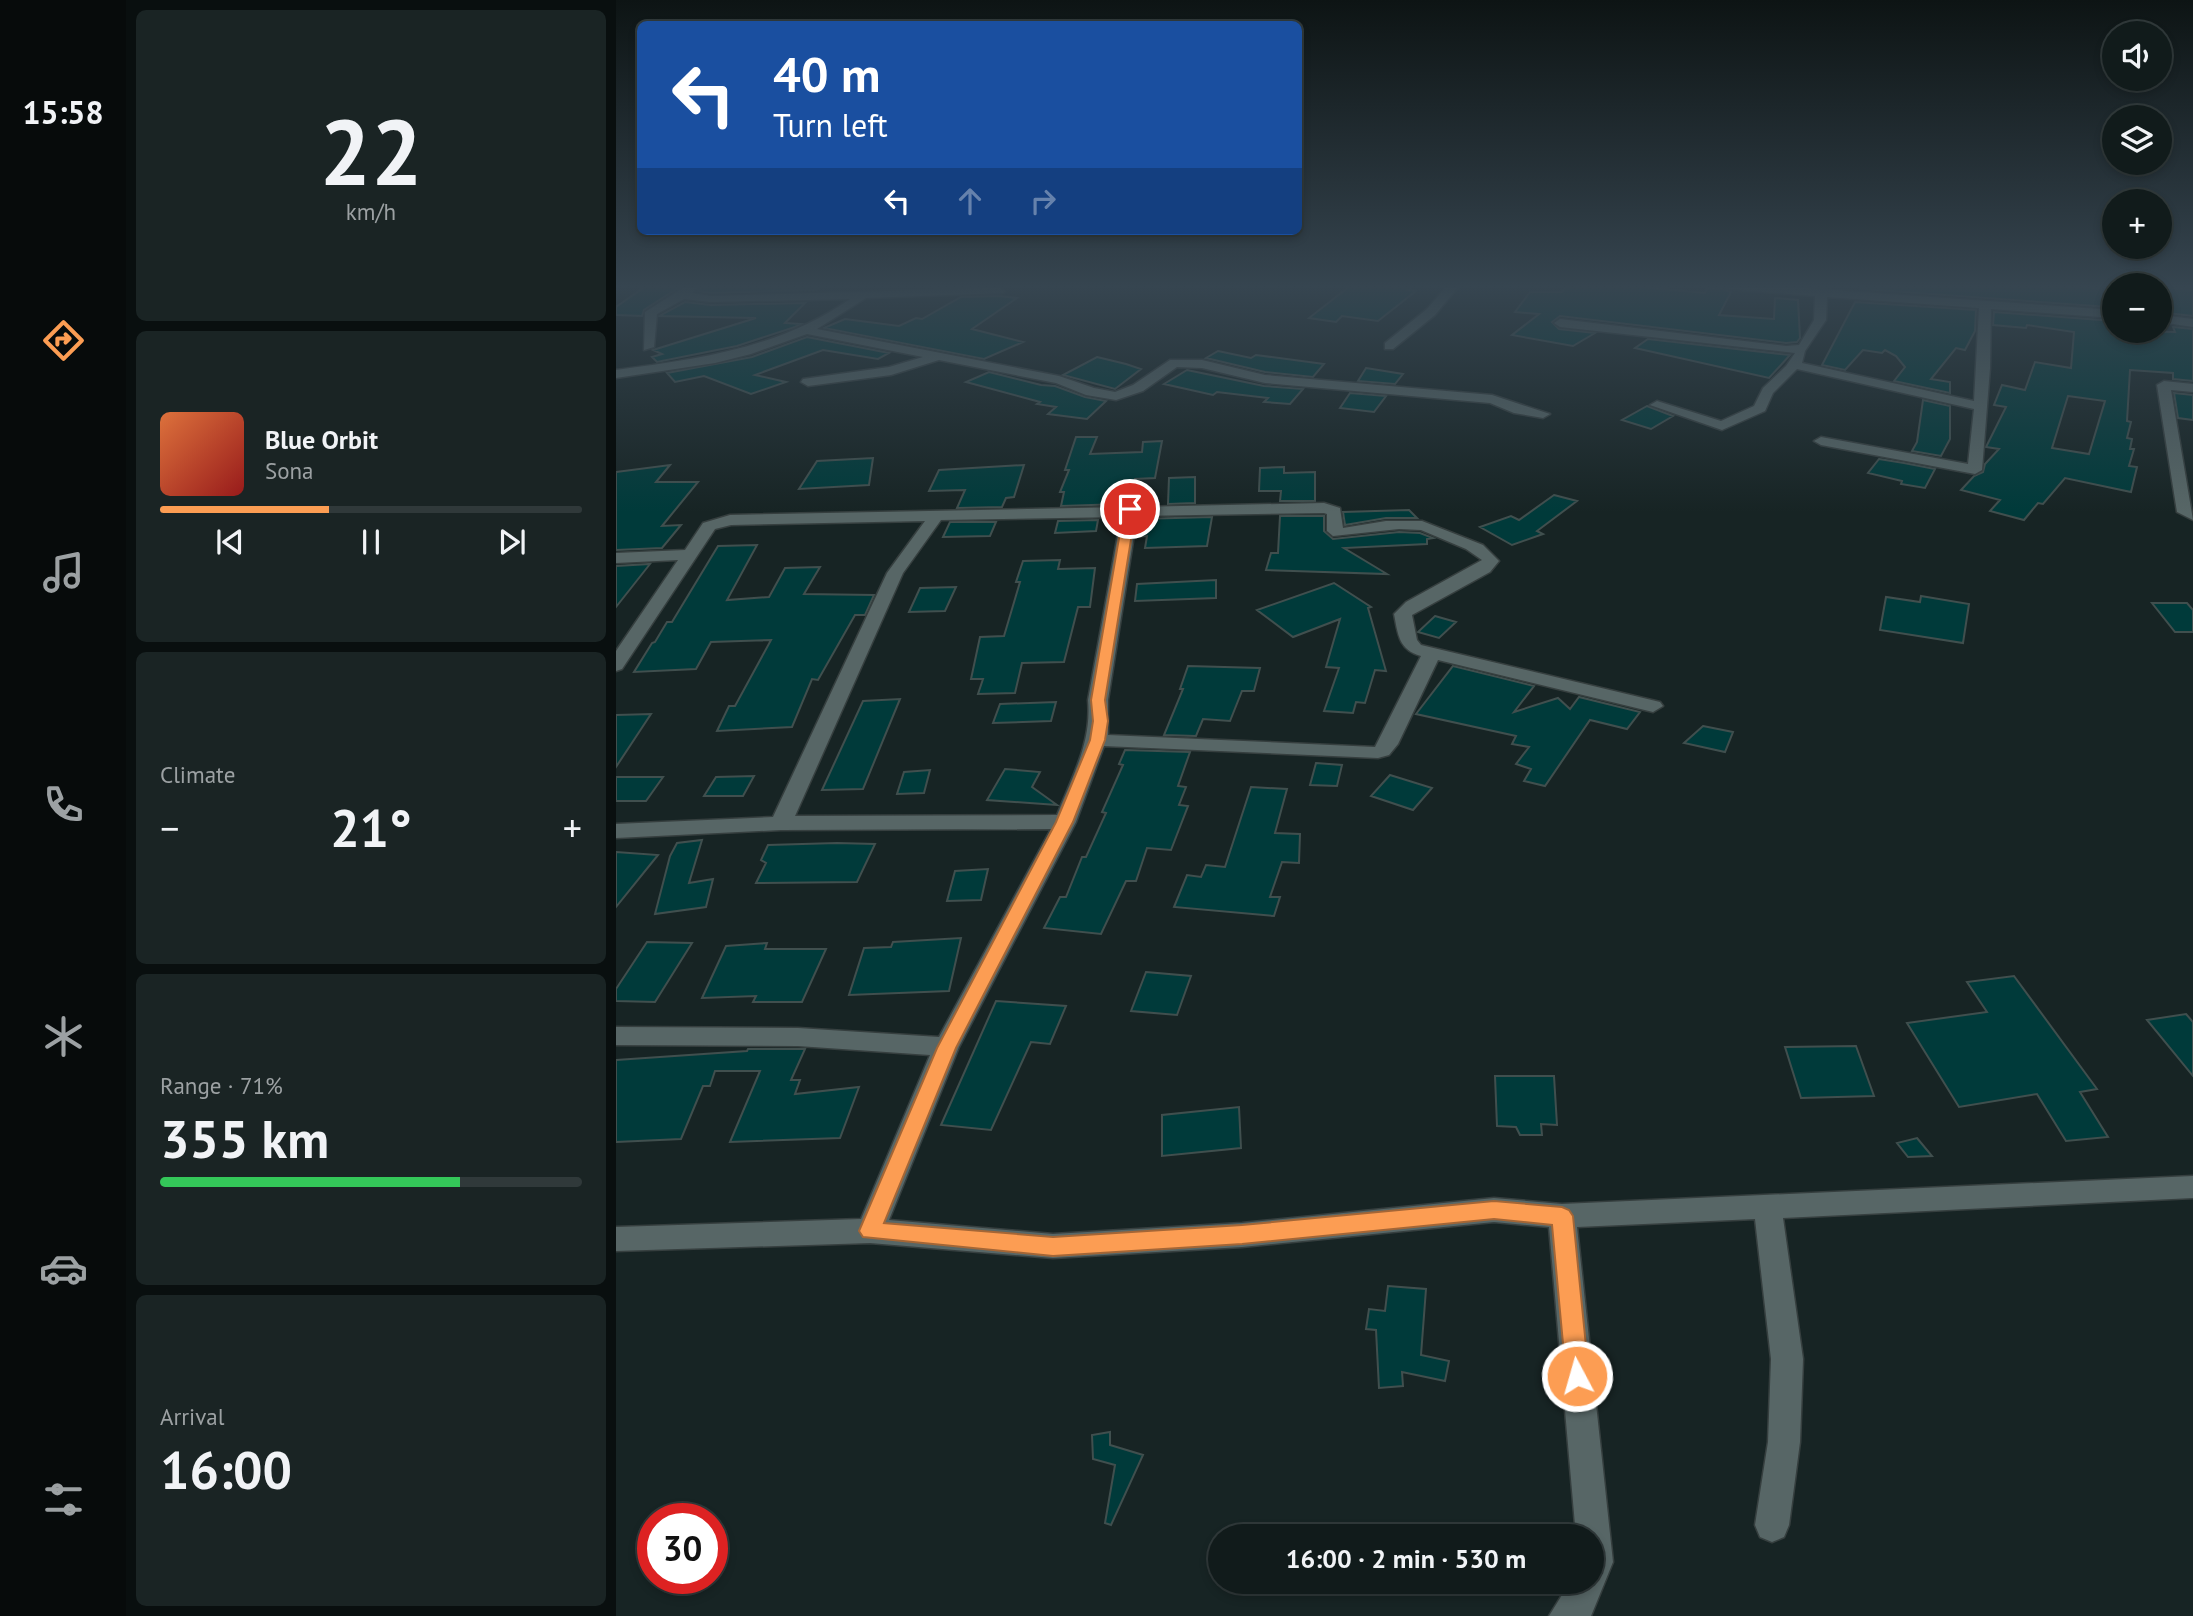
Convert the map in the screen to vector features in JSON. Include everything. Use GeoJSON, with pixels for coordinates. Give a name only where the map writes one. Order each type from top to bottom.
{"type":"FeatureCollection","features":[{"type":"Feature","properties":{"kind":"street"},"geometry":{"type":"LineString","coordinates":[[616,374],[693,361]]}},
{"type":"Feature","properties":{"kind":"street"},"geometry":{"type":"LineString","coordinates":[[807,383],[891,371],[921,361]]}},
{"type":"Feature","properties":{"kind":"street"},"geometry":{"type":"LineString","coordinates":[[968,361],[1116,396],[1138,388],[1147,379],[1175,363],[1202,364],[1265,379],[1492,399],[1520,410],[1544,414]]}},
{"type":"Feature","properties":{"kind":"street"},"geometry":{"type":"LineString","coordinates":[[1657,405],[1722,426],[1760,408],[1764,392],[1797,361]]}},
{"type":"Feature","properties":{"kind":"street"},"geometry":{"type":"LineString","coordinates":[[1821,441],[1975,470],[1983,361]]}},
{"type":"Feature","properties":{"kind":"street"},"geometry":{"type":"LineString","coordinates":[[1796,365],[1981,407]]}},
{"type":"Feature","properties":{"kind":"street"},"geometry":{"type":"LineString","coordinates":[[2193,388],[2164,385],[2179,488],[2185,512],[2193,515]]}},
{"type":"Feature","properties":{"kind":"street"},"geometry":{"type":"LineString","coordinates":[[616,665],[709,526],[730,520],[1130,509],[1324,508],[1335,511],[1335,531],[1339,533],[1408,526],[1433,529],[1444,537],[1478,548],[1491,561],[1484,568],[1412,606],[1404,614],[1408,640],[1415,649],[1431,655],[1653,706]]}},
{"type":"Feature","properties":{"kind":"street"},"geometry":{"type":"LineString","coordinates":[[870,1231],[947,1048],[1065,822],[1097,740],[1100,721],[1098,700],[1130,509]]}},
{"type":"Feature","properties":{"kind":"street"},"geometry":{"type":"LineString","coordinates":[[781,823],[895,573],[938,514]]}},
{"type":"Feature","properties":{"kind":"street"},"geometry":{"type":"LineString","coordinates":[[616,558],[688,555]]}},
{"type":"Feature","properties":{"kind":"street"},"geometry":{"type":"LineString","coordinates":[[1097,740],[1370,754],[1382,751],[1388,744],[1431,655]]}},
{"type":"Feature","properties":{"kind":"street"},"geometry":{"type":"LineString","coordinates":[[616,831],[781,823],[1065,822]]}},
{"type":"Feature","properties":{"kind":"street"},"geometry":{"type":"LineString","coordinates":[[616,1036],[797,1037],[947,1048]]}},
{"type":"Feature","properties":{"kind":"street"},"geometry":{"type":"LineString","coordinates":[[616,1240],[870,1231],[1053,1246],[1242,1235],[1481,1211],[1562,1216],[2193,1187]]}},
{"type":"Feature","properties":{"kind":"street"},"geometry":{"type":"LineString","coordinates":[[1767,1205],[1787,1359],[1784,1442],[1772,1525]]}},
{"type":"Feature","properties":{"kind":"street"},"geometry":{"type":"LineString","coordinates":[[1562,1216],[1592,1524]]}},
{"type":"Feature","properties":{"kind":"street"},"geometry":{"type":"LineString","coordinates":[[1567,1616],[1583,1594]]}},
{"type":"Feature","properties":{"kind":"building"},"geometry":{"type":"Polygon","coordinates":[[[729,361],[792,361],[755,375],[786,382],[751,394],[704,376],[675,382],[667,373],[729,361]]]}},
{"type":"Feature","properties":{"kind":"building"},"geometry":{"type":"Polygon","coordinates":[[[1089,361],[1115,361],[1141,369],[1115,389],[1063,375],[1089,361]]]}},
{"type":"Feature","properties":{"kind":"building"},"geometry":{"type":"Polygon","coordinates":[[[1220,361],[1324,364],[1313,377],[1265,372],[1220,361]]]}},
{"type":"Feature","properties":{"kind":"building"},"geometry":{"type":"Polygon","coordinates":[[[1695,361],[1784,361],[1769,378],[1695,361]]]}},
{"type":"Feature","properties":{"kind":"building"},"geometry":{"type":"Polygon","coordinates":[[[1824,361],[1853,361],[1845,370],[1822,365],[1824,361]]]}},
{"type":"Feature","properties":{"kind":"building"},"geometry":{"type":"Polygon","coordinates":[[[1900,361],[1945,361],[1931,379],[1950,382],[1950,393],[1894,381],[1905,367],[1900,361]]]}},
{"type":"Feature","properties":{"kind":"building"},"geometry":{"type":"Polygon","coordinates":[[[2072,361],[2193,361],[2193,381],[2173,379],[2173,373],[2130,370],[2127,421],[2131,422],[2127,438],[2132,439],[2130,449],[2134,449],[2129,466],[2137,467],[2131,492],[2065,478],[2043,504],[2038,503],[2024,520],[1990,511],[2000,500],[1961,490],[1974,476],[1983,472],[1985,464],[1999,449],[1986,447],[2006,407],[1994,405],[2002,385],[2025,390],[2035,362],[2071,368],[2072,361]],[[2068,396],[2052,448],[2089,454],[2105,401],[2068,396]]]}},
{"type":"Feature","properties":{"kind":"building"},"geometry":{"type":"Polygon","coordinates":[[[1366,368],[1403,374],[1395,384],[1358,381],[1366,368]]]}},
{"type":"Feature","properties":{"kind":"building"},"geometry":{"type":"Polygon","coordinates":[[[1187,370],[1264,386],[1303,389],[1290,404],[1264,402],[1268,398],[1217,392],[1213,395],[1164,384],[1187,370]]]}},
{"type":"Feature","properties":{"kind":"building"},"geometry":{"type":"Polygon","coordinates":[[[989,372],[1055,386],[1106,401],[1087,419],[1048,414],[1056,407],[1037,404],[1040,402],[966,382],[989,372]]]}},
{"type":"Feature","properties":{"kind":"building"},"geometry":{"type":"Polygon","coordinates":[[[1350,393],[1386,396],[1374,412],[1340,408],[1350,393]]]}},
{"type":"Feature","properties":{"kind":"building"},"geometry":{"type":"Polygon","coordinates":[[[2174,393],[2193,395],[2193,420],[2178,418],[2174,393]]]}},
{"type":"Feature","properties":{"kind":"building"},"geometry":{"type":"Polygon","coordinates":[[[1923,400],[1950,406],[1950,439],[1941,456],[1912,451],[1917,442],[1923,400]]]}},
{"type":"Feature","properties":{"kind":"building"},"geometry":{"type":"Polygon","coordinates":[[[1647,406],[1673,416],[1651,429],[1622,420],[1647,406]]]}},
{"type":"Feature","properties":{"kind":"building"},"geometry":{"type":"Polygon","coordinates":[[[1076,437],[1097,437],[1090,454],[1142,452],[1143,442],[1162,441],[1155,478],[1135,479],[1129,502],[1061,506],[1064,492],[1060,492],[1069,470],[1065,470],[1076,437]]]}},
{"type":"Feature","properties":{"kind":"building"},"geometry":{"type":"Polygon","coordinates":[[[873,458],[869,485],[799,489],[817,461],[873,458]]]}},
{"type":"Feature","properties":{"kind":"building"},"geometry":{"type":"Polygon","coordinates":[[[1879,459],[1935,469],[1925,488],[1901,484],[1902,481],[1868,473],[1879,459]]]}},
{"type":"Feature","properties":{"kind":"building"},"geometry":{"type":"Polygon","coordinates":[[[670,465],[656,482],[698,482],[662,526],[681,525],[662,548],[616,550],[616,472],[670,465]]]}},
{"type":"Feature","properties":{"kind":"building"},"geometry":{"type":"Polygon","coordinates":[[[1024,465],[1014,497],[1006,498],[1002,507],[957,508],[965,490],[929,491],[939,470],[1024,465]]]}},
{"type":"Feature","properties":{"kind":"building"},"geometry":{"type":"Polygon","coordinates":[[[1284,467],[1284,473],[1315,472],[1315,501],[1280,501],[1281,491],[1259,491],[1260,468],[1284,467]]]}},
{"type":"Feature","properties":{"kind":"building"},"geometry":{"type":"Polygon","coordinates":[[[1195,477],[1195,503],[1168,504],[1169,478],[1195,477]]]}},
{"type":"Feature","properties":{"kind":"building"},"geometry":{"type":"Polygon","coordinates":[[[1554,495],[1577,501],[1537,531],[1543,534],[1512,545],[1480,527],[1511,516],[1519,520],[1554,495]]]}},
{"type":"Feature","properties":{"kind":"building"},"geometry":{"type":"Polygon","coordinates":[[[1409,510],[1417,518],[1386,518],[1345,525],[1343,512],[1409,510]]]}},
{"type":"Feature","properties":{"kind":"building"},"geometry":{"type":"Polygon","coordinates":[[[1280,516],[1324,516],[1324,531],[1333,539],[1399,532],[1420,533],[1433,538],[1427,539],[1427,544],[1344,548],[1387,574],[1266,570],[1271,553],[1278,553],[1280,516]]]}},
{"type":"Feature","properties":{"kind":"building"},"geometry":{"type":"Polygon","coordinates":[[[1212,517],[1207,546],[1145,548],[1147,536],[1136,537],[1139,519],[1212,517]]]}},
{"type":"Feature","properties":{"kind":"building"},"geometry":{"type":"Polygon","coordinates":[[[1098,520],[1096,531],[1055,533],[1058,521],[1098,520]]]}},
{"type":"Feature","properties":{"kind":"building"},"geometry":{"type":"Polygon","coordinates":[[[950,522],[996,522],[990,536],[943,537],[950,522]]]}},
{"type":"Feature","properties":{"kind":"building"},"geometry":{"type":"Polygon","coordinates":[[[757,545],[727,600],[769,597],[785,568],[820,567],[804,594],[874,595],[865,615],[855,615],[818,680],[812,679],[792,727],[717,731],[729,706],[735,706],[771,640],[711,642],[696,669],[634,672],[667,622],[672,622],[718,546],[757,545]]]}},
{"type":"Feature","properties":{"kind":"building"},"geometry":{"type":"Polygon","coordinates":[[[1060,560],[1058,569],[1095,568],[1090,607],[1078,607],[1064,662],[1022,663],[1015,693],[978,694],[983,679],[971,679],[980,637],[1004,636],[1020,582],[1016,582],[1023,561],[1060,560]]]}},
{"type":"Feature","properties":{"kind":"building"},"geometry":{"type":"Polygon","coordinates":[[[650,564],[616,607],[616,566],[650,564]]]}},
{"type":"Feature","properties":{"kind":"building"},"geometry":{"type":"Polygon","coordinates":[[[1216,580],[1216,598],[1135,601],[1137,584],[1216,580]]]}},
{"type":"Feature","properties":{"kind":"building"},"geometry":{"type":"Polygon","coordinates":[[[1334,583],[1371,607],[1368,608],[1386,671],[1375,670],[1365,703],[1356,702],[1353,713],[1324,711],[1339,668],[1326,667],[1340,619],[1293,637],[1257,610],[1334,583]]]}},
{"type":"Feature","properties":{"kind":"building"},"geometry":{"type":"Polygon","coordinates":[[[956,587],[945,611],[909,612],[920,588],[956,587]]]}},
{"type":"Feature","properties":{"kind":"building"},"geometry":{"type":"Polygon","coordinates":[[[1921,596],[1969,604],[1963,643],[1880,630],[1886,597],[1920,602],[1921,596]]]}},
{"type":"Feature","properties":{"kind":"building"},"geometry":{"type":"Polygon","coordinates":[[[2152,603],[2187,603],[2193,610],[2193,632],[2175,632],[2152,603]]]}},
{"type":"Feature","properties":{"kind":"building"},"geometry":{"type":"Polygon","coordinates":[[[1435,616],[1456,622],[1439,638],[1418,632],[1435,616]]]}},
{"type":"Feature","properties":{"kind":"building"},"geometry":{"type":"Polygon","coordinates":[[[1188,666],[1260,668],[1254,691],[1242,691],[1230,721],[1203,719],[1196,736],[1164,735],[1183,689],[1180,689],[1188,666]]]}},
{"type":"Feature","properties":{"kind":"building"},"geometry":{"type":"Polygon","coordinates":[[[1453,666],[1534,686],[1514,712],[1558,698],[1570,709],[1579,697],[1640,712],[1627,729],[1590,720],[1545,786],[1524,781],[1531,769],[1516,764],[1529,747],[1512,744],[1516,736],[1416,714],[1453,666]]]}},
{"type":"Feature","properties":{"kind":"building"},"geometry":{"type":"Polygon","coordinates":[[[900,699],[863,789],[822,790],[863,701],[900,699]]]}},
{"type":"Feature","properties":{"kind":"building"},"geometry":{"type":"Polygon","coordinates":[[[1056,702],[1051,721],[993,723],[1000,704],[1056,702]]]}},
{"type":"Feature","properties":{"kind":"building"},"geometry":{"type":"Polygon","coordinates":[[[651,714],[616,767],[616,715],[651,714]]]}},
{"type":"Feature","properties":{"kind":"building"},"geometry":{"type":"Polygon","coordinates":[[[1703,726],[1733,732],[1725,752],[1684,743],[1703,726]]]}},
{"type":"Feature","properties":{"kind":"building"},"geometry":{"type":"Polygon","coordinates":[[[1125,750],[1190,752],[1178,786],[1186,787],[1179,805],[1188,806],[1171,850],[1147,848],[1136,881],[1126,881],[1101,934],[1044,928],[1060,897],[1066,897],[1082,857],[1086,857],[1106,813],[1102,812],[1123,765],[1119,764],[1125,750]]]}},
{"type":"Feature","properties":{"kind":"building"},"geometry":{"type":"Polygon","coordinates":[[[1316,763],[1342,765],[1337,786],[1310,785],[1316,763]]]}},
{"type":"Feature","properties":{"kind":"building"},"geometry":{"type":"Polygon","coordinates":[[[1005,769],[1040,772],[1032,787],[1057,805],[987,800],[1005,769]]]}},
{"type":"Feature","properties":{"kind":"building"},"geometry":{"type":"Polygon","coordinates":[[[930,770],[924,793],[897,794],[904,772],[930,770]]]}},
{"type":"Feature","properties":{"kind":"building"},"geometry":{"type":"Polygon","coordinates":[[[1390,775],[1432,788],[1413,810],[1371,796],[1390,775]]]}},
{"type":"Feature","properties":{"kind":"building"},"geometry":{"type":"Polygon","coordinates":[[[754,776],[743,796],[704,796],[716,777],[754,776]]]}},
{"type":"Feature","properties":{"kind":"building"},"geometry":{"type":"Polygon","coordinates":[[[616,777],[663,777],[646,801],[616,801],[616,777]]]}},
{"type":"Feature","properties":{"kind":"building"},"geometry":{"type":"Polygon","coordinates":[[[1251,787],[1287,789],[1275,833],[1300,834],[1299,863],[1282,862],[1270,897],[1280,897],[1274,916],[1174,907],[1187,875],[1201,877],[1206,865],[1225,867],[1251,787]]]}},
{"type":"Feature","properties":{"kind":"building"},"geometry":{"type":"Polygon","coordinates":[[[702,840],[689,883],[713,879],[706,907],[655,914],[670,856],[677,843],[702,840]]]}},
{"type":"Feature","properties":{"kind":"building"},"geometry":{"type":"Polygon","coordinates":[[[875,844],[857,882],[756,883],[766,863],[761,860],[768,845],[875,844]]]}},
{"type":"Feature","properties":{"kind":"building"},"geometry":{"type":"Polygon","coordinates":[[[616,852],[658,855],[616,907],[616,852]]]}},
{"type":"Feature","properties":{"kind":"building"},"geometry":{"type":"Polygon","coordinates":[[[988,869],[981,900],[947,901],[955,871],[988,869]]]}},
{"type":"Feature","properties":{"kind":"building"},"geometry":{"type":"Polygon","coordinates":[[[961,938],[949,991],[849,995],[864,948],[891,947],[893,942],[961,938]]]}},
{"type":"Feature","properties":{"kind":"building"},"geometry":{"type":"Polygon","coordinates":[[[647,942],[692,943],[655,1002],[616,1001],[616,989],[647,942]]]}},
{"type":"Feature","properties":{"kind":"building"},"geometry":{"type":"Polygon","coordinates":[[[767,943],[765,949],[826,949],[802,1002],[753,1002],[756,996],[702,998],[726,946],[767,943]]]}},
{"type":"Feature","properties":{"kind":"building"},"geometry":{"type":"Polygon","coordinates":[[[1146,972],[1191,976],[1177,1015],[1131,1011],[1146,972]]]}},
{"type":"Feature","properties":{"kind":"building"},"geometry":{"type":"Polygon","coordinates":[[[2014,976],[2097,1089],[2080,1092],[2108,1137],[2066,1141],[2037,1094],[1959,1107],[1907,1023],[1987,1012],[1967,982],[2014,976]]]}},
{"type":"Feature","properties":{"kind":"building"},"geometry":{"type":"Polygon","coordinates":[[[996,1001],[1066,1006],[1050,1044],[1031,1042],[991,1130],[941,1125],[996,1001]]]}},
{"type":"Feature","properties":{"kind":"building"},"geometry":{"type":"Polygon","coordinates":[[[2186,1014],[2193,1022],[2193,1076],[2147,1020],[2186,1014]]]}},
{"type":"Feature","properties":{"kind":"building"},"geometry":{"type":"Polygon","coordinates":[[[1856,1046],[1874,1096],[1801,1098],[1785,1047],[1856,1046]]]}},
{"type":"Feature","properties":{"kind":"building"},"geometry":{"type":"Polygon","coordinates":[[[748,1049],[805,1049],[791,1080],[800,1080],[795,1094],[859,1087],[840,1138],[730,1142],[760,1071],[715,1071],[710,1086],[703,1086],[681,1139],[616,1142],[616,1060],[748,1049]]]}},
{"type":"Feature","properties":{"kind":"building"},"geometry":{"type":"Polygon","coordinates":[[[1495,1076],[1554,1076],[1557,1125],[1541,1124],[1542,1135],[1520,1135],[1516,1127],[1497,1126],[1495,1076]]]}},
{"type":"Feature","properties":{"kind":"building"},"geometry":{"type":"Polygon","coordinates":[[[1239,1107],[1241,1148],[1162,1156],[1162,1115],[1239,1107]]]}},
{"type":"Feature","properties":{"kind":"building"},"geometry":{"type":"Polygon","coordinates":[[[1917,1138],[1932,1156],[1908,1157],[1897,1143],[1917,1138]]]}},
{"type":"Feature","properties":{"kind":"building"},"geometry":{"type":"Polygon","coordinates":[[[1388,1286],[1426,1289],[1421,1355],[1449,1361],[1445,1381],[1402,1372],[1403,1386],[1379,1388],[1376,1330],[1366,1329],[1369,1309],[1385,1311],[1388,1286]]]}},
{"type":"Feature","properties":{"kind":"building"},"geometry":{"type":"Polygon","coordinates":[[[1110,1432],[1110,1445],[1143,1455],[1111,1525],[1105,1523],[1115,1465],[1093,1459],[1092,1435],[1110,1432]]]}},
{"type":"Feature","properties":{"kind":"route"},"geometry":{"type":"LineString","coordinates":[[1130,509],[1098,700],[1100,721],[1097,740],[1065,822],[947,1048],[870,1231],[988,1243],[1053,1246],[1242,1235],[1430,1214],[1494,1210],[1562,1216],[1577,1376]]}}]}
